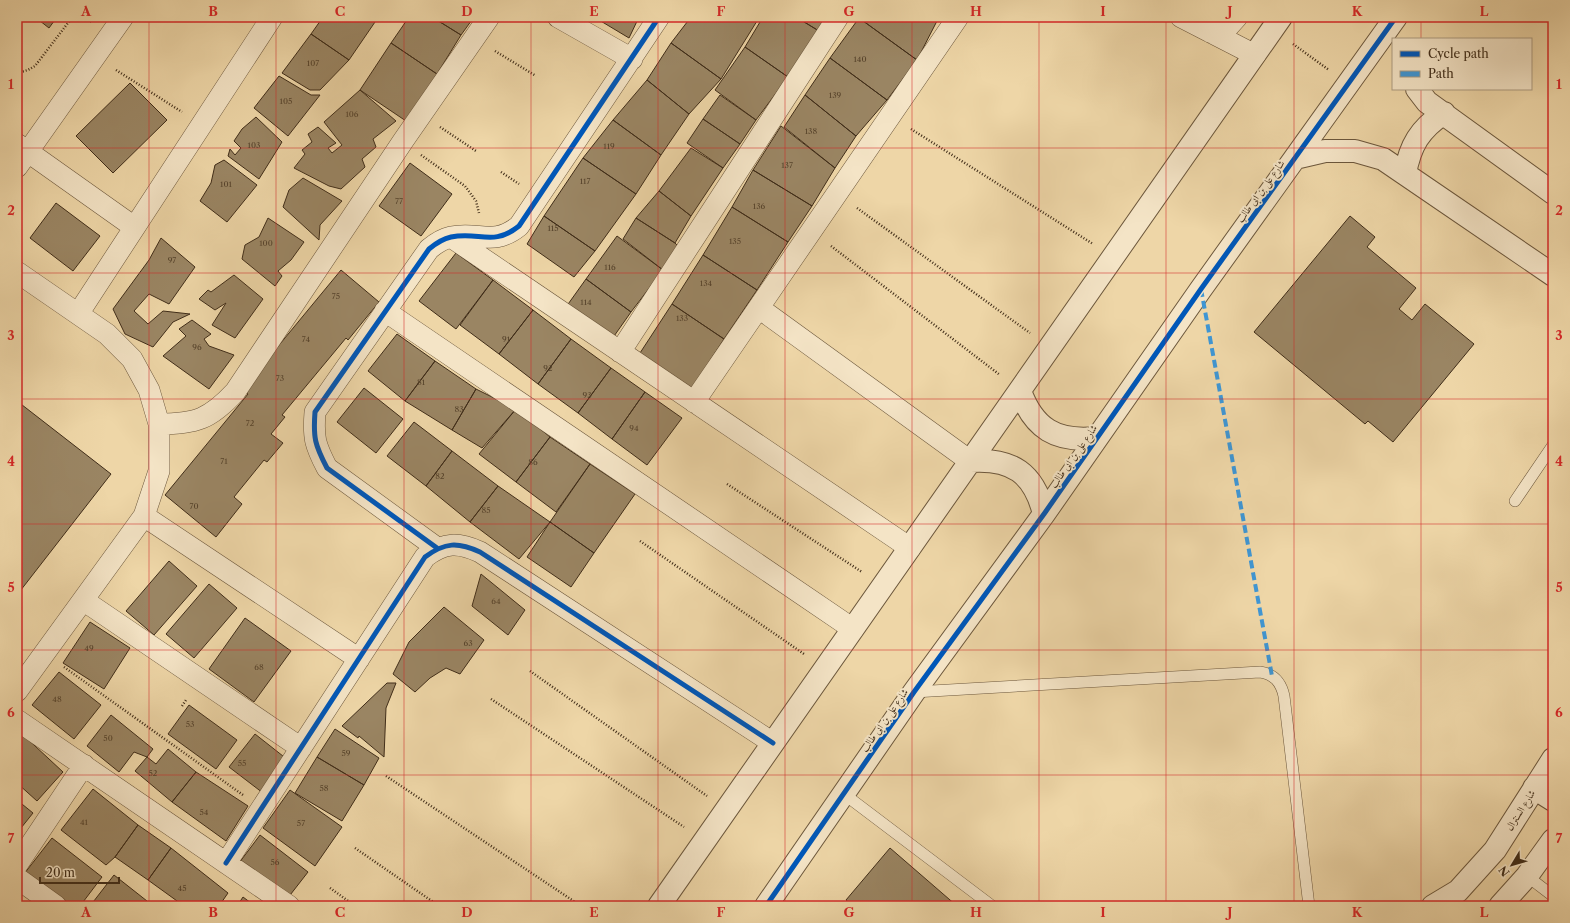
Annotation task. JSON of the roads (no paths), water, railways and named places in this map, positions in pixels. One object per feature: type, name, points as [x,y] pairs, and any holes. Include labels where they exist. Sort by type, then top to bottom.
[{"type":"street","points":[[123,17],[95,57],[21,154],[134,227]]},
{"type":"street","points":[[78,314],[272,17]]},
{"type":"street","points":[[159,424],[181,424],[202,419],[220,408],[235,392],[403,141],[489,17]]},
{"type":"street","points":[[558,17],[632,59]]},
{"type":"street","points":[[437,548],[327,468],[318,451],[314,432],[315,412],[384,311],[429,249],[440,241],[451,237],[501,237],[511,233],[519,226],[659,17]]},
{"type":"street","points":[[620,352],[838,17]]},
{"type":"street","points":[[694,402],[958,17]]},
{"type":"street","points":[[1181,17],[1255,55]]},
{"type":"street","points":[[1210,32],[1228,27],[1237,17]]},
{"type":"street","points":[[659,906],[1277,23]]},
{"type":"street","name":"شارع على بن ابى طالب","points":[[766,906],[914,692],[1044,514],[1096,438],[1348,83],[1394,26]]},
{"type":"street","points":[[1417,90],[1427,102],[1553,193]]},
{"type":"street","points":[[1405,174],[1410,151],[1415,140],[1423,129],[1444,113]]},
{"type":"street","points":[[1295,158],[1325,151],[1355,151],[1383,159],[1553,275]]},
{"type":"street","points":[[451,237],[910,548]]},
{"type":"street","points":[[17,272],[107,334],[132,359],[149,390],[159,424],[159,471],[144,516],[44,653],[20,682]]},
{"type":"street","points":[[759,308],[970,461],[988,460],[1004,463],[1019,471],[1031,483],[1040,497],[1044,514]]},
{"type":"street","points":[[384,311],[853,629]]},
{"type":"street","points":[[1020,391],[1026,406],[1036,420],[1048,430],[1064,437],[1080,440],[1096,438]]},
{"type":"street","points":[[144,516],[359,659]]},
{"type":"street","points":[[226,863],[425,557],[437,548],[452,544],[467,546],[480,552],[773,743]]},
{"type":"street","points":[[83,600],[301,748]]},
{"type":"street","points":[[17,720],[289,906]]},
{"type":"street","name":"شارع السنترال","points":[[1433,906],[1458,891],[1495,850],[1553,759]]},
{"type":"street","points":[[17,865],[84,765]]},
{"type":"street","points":[[1534,788],[1553,800]]},
{"type":"street","points":[[1500,906],[1527,876],[1553,840]]},
{"type":"street","points":[[17,878],[56,906]]},
{"type":"lane","points":[[1515,501],[1553,445]]},
{"type":"lane","points":[[914,692],[1260,672],[1272,676],[1278,681],[1284,696],[1309,906]]},
{"type":"lane","points":[[844,794],[992,906]]},
{"type":"lane","points":[[1527,876],[1553,896]]}]
